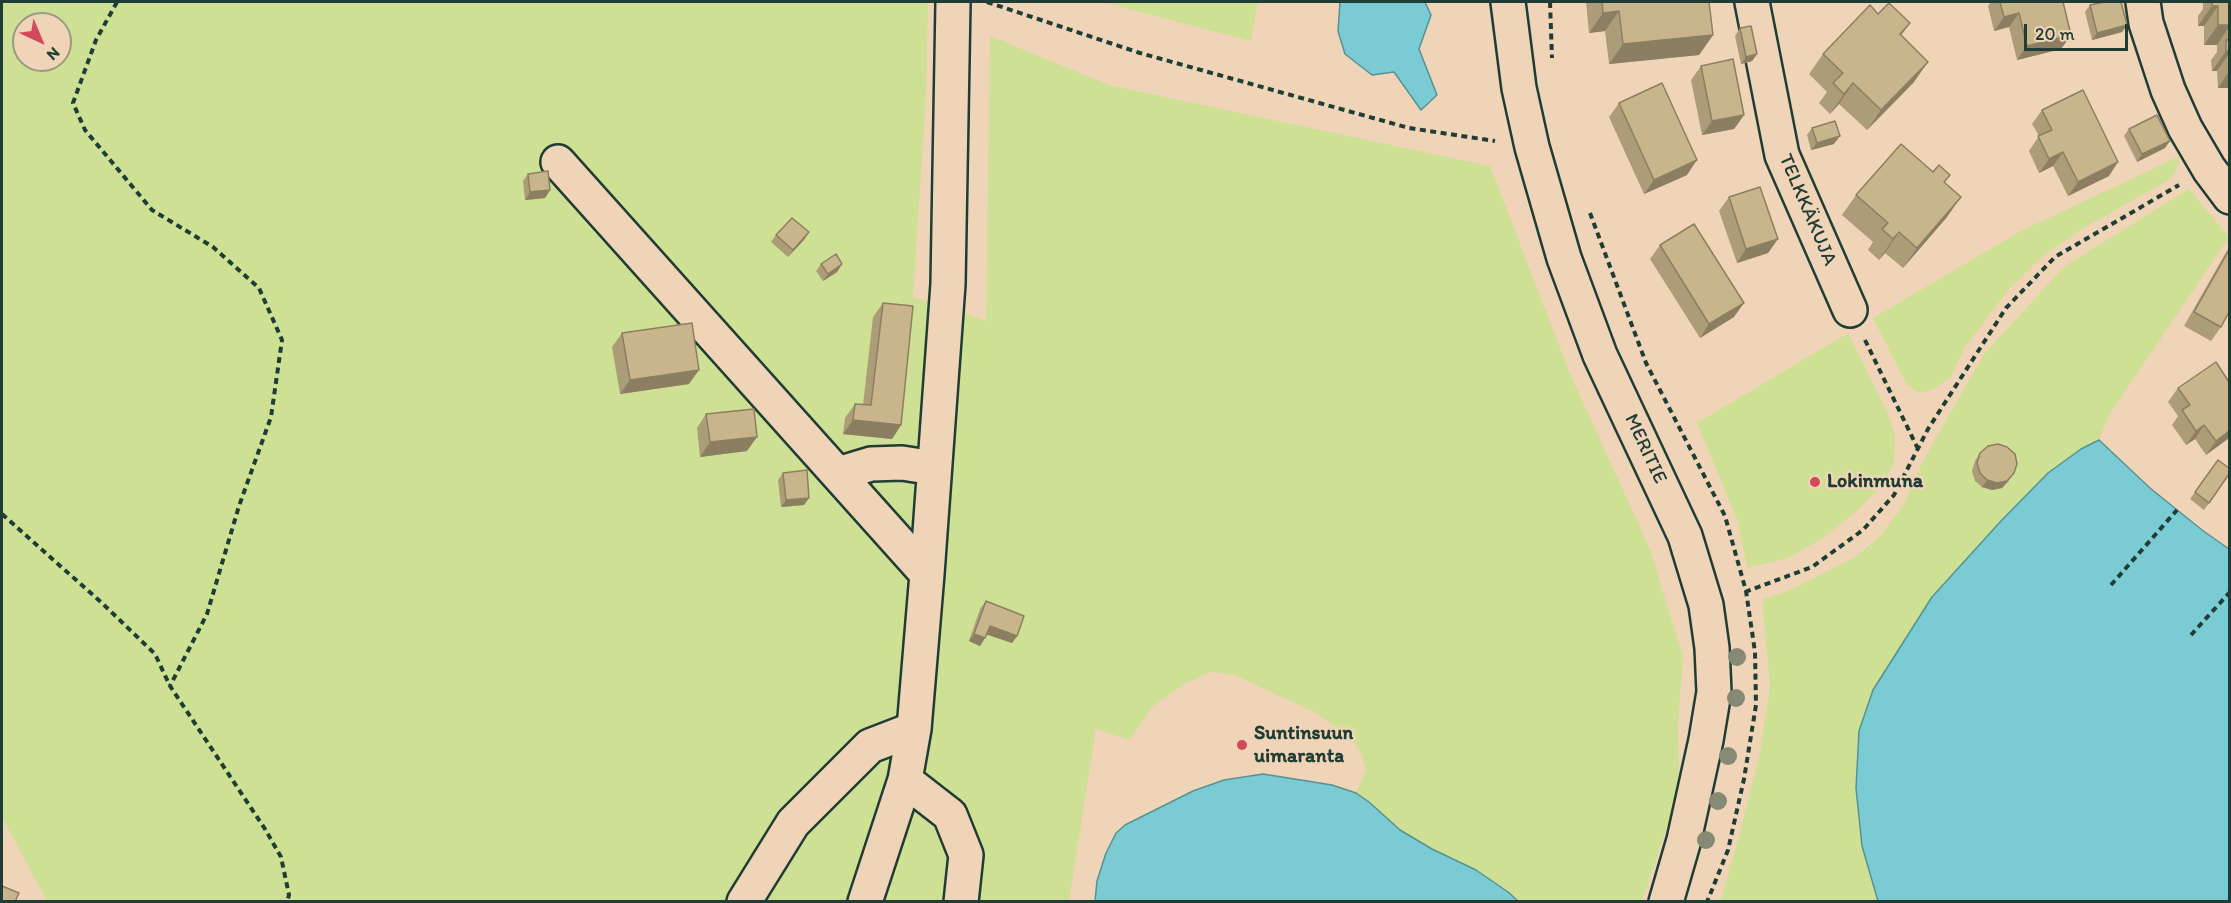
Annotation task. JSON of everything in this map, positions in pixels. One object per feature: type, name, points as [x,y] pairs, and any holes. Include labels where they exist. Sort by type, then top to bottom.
[{"type":"street","points":[[865,902],[905,780],[914,729],[948,284],[953,2]]},
{"type":"street","name":"MERITIE","points":[[1508,2],[1519,88],[1532,147],[1564,258],[1600,355],[1684,536],[1706,604],[1712,648],[1714,692],[1684,840],[1666,902]]},
{"type":"street","name":"TELKKÄKUJA","points":[[1752,2],[1782,155],[1850,310]]},
{"type":"street","points":[[2143,2],[2146,23],[2168,90],[2185,128],[2209,169],[2229,197]]},
{"type":"street","points":[[558,162],[927,574]]},
{"type":"street","points":[[838,474],[870,464],[902,463],[934,468]]},
{"type":"street","points":[[744,902],[793,823],[870,746],[914,729]]},
{"type":"street","points":[[905,780],[950,815],[966,855],[961,902]]},
{"type":"path","points":[[117,2],[96,40],[73,103],[85,130],[152,210],[213,247],[259,288],[282,340],[271,417],[239,506],[207,614],[170,686]]},
{"type":"path","points":[[987,2],[1140,53],[1409,128],[1532,147]]},
{"type":"path","points":[[1706,604],[1812,567],[1863,530],[1894,495],[1928,429],[2006,308],[2055,257],[2122,216],[2209,169]]},
{"type":"path","points":[[1850,310],[1918,449]]},
{"type":"path","points":[[2111,585],[2178,510]]},
{"type":"path","points":[[2,514],[103,603],[155,654],[170,686],[265,829],[281,857],[288,895],[287,902]]},
{"type":"path","points":[[2191,635],[2229,592]]},
{"type":"green space","points":[[2,2],[928,2],[926,96],[913,297],[986,321],[990,36],[1109,85],[1490,166],[1571,376],[1650,549],[1683,657],[1678,724],[1679,792],[1642,901],[1518,901],[1508,892],[1400,830],[1356,793],[1366,770],[1360,750],[1347,735],[1316,713],[1235,675],[1210,672],[1184,684],[1152,707],[1130,740],[1096,729],[1069,901],[47,901],[2,817]]},
{"type":"green space","points":[[1102,2],[1258,2],[1251,41]]},
{"type":"green space","points":[[2180,156],[2176,171],[2170,179],[2077,232],[2044,255],[2008,290],[1965,347],[1951,377],[1931,391],[1918,392],[1907,385],[1873,318],[2021,231]]},
{"type":"green space","points":[[2189,189],[2229,237],[2108,417],[2099,440],[2048,473],[1932,597],[1862,846],[1878,901],[1720,902],[1760,753],[1770,686],[1762,600],[1788,591],[1857,556],[1882,534],[1903,506],[1924,459],[1984,354],[2065,266]]},
{"type":"green space","points":[[1848,333],[1888,414],[1895,436],[1894,463],[1881,486],[1857,511],[1823,538],[1789,558],[1747,568],[1737,519],[1697,423]]},
{"type":"water","points":[[1340,2],[1425,2],[1431,15],[1419,49],[1437,95],[1421,110],[1394,72],[1372,75],[1345,54],[1338,31]]},
{"type":"water","points":[[2099,440],[2150,488],[2229,549],[2229,901],[1878,901],[1862,846],[1856,788],[1859,731],[1873,690],[1932,597],[2048,473],[2081,449]]},
{"type":"water","points":[[1263,774],[1332,785],[1356,793],[1400,830],[1432,849],[1476,870],[1518,901],[1095,901],[1097,881],[1106,853],[1116,833],[1125,825],[1193,791],[1224,780]]},
{"type":"building","points":[[1602,2],[1709,2],[1713,35],[1623,44],[1619,11],[1603,13]]},
{"type":"building","points":[[2000,2],[2063,2],[2071,35],[2027,46],[2019,13],[2004,17]]},
{"type":"building","points":[[2121,2],[2127,25],[2097,33],[2090,5]]},
{"type":"building","points":[[2212,2],[2229,2],[2229,25],[2218,25],[2218,6],[2212,6]]},
{"type":"building","points":[[1889,3],[1910,23],[1900,34],[1928,62],[1881,110],[1853,83],[1844,94],[1833,83],[1843,73],[1823,54],[1870,5],[1878,14]]},
{"type":"building","points":[[1751,26],[1757,54],[1746,57],[1740,28]]},
{"type":"building","points":[[2226,40],[2229,40],[2229,51],[2226,51]]},
{"type":"building","points":[[1733,59],[1744,115],[1712,121],[1701,66]]},
{"type":"building","points":[[1662,83],[1697,160],[1654,180],[1619,103]]},
{"type":"building","points":[[2083,90],[2118,162],[2078,182],[2063,152],[2049,159],[2038,136],[2052,130],[2042,110]]},
{"type":"building","points":[[2157,115],[2170,141],[2142,154],[2129,129]]},
{"type":"building","points":[[1835,121],[1840,136],[1817,143],[1812,128]]},
{"type":"building","points":[[1901,144],[1933,172],[1939,165],[1950,175],[1944,182],[1961,197],[1917,248],[1899,232],[1893,239],[1882,229],[1888,223],[1856,195]]},
{"type":"building","points":[[548,171],[550,190],[530,192],[528,174]]},
{"type":"building","points":[[1760,187],[1778,239],[1746,249],[1729,197]]},
{"type":"building","points":[[792,218],[809,232],[793,250],[776,235]]},
{"type":"building","points":[[1694,224],[1744,303],[1709,324],[1660,245]]},
{"type":"building","points":[[2229,250],[2229,312],[2221,327],[2194,312]]},
{"type":"building","points":[[836,254],[842,264],[828,274],[821,264]]},
{"type":"building","points":[[883,303],[913,306],[901,425],[853,420],[855,404],[871,405]]},
{"type":"building","points":[[692,323],[699,370],[630,380],[622,333]]},
{"type":"building","points":[[2216,362],[2229,382],[2229,431],[2216,441],[2204,425],[2196,431],[2182,410],[2190,405],[2178,388]]},
{"type":"building","points":[[754,409],[757,437],[710,442],[706,414]]},
{"type":"building","points":[[1998,444],[2007,447],[2015,454],[2017,464],[2014,473],[2007,481],[1997,483],[1987,480],[1980,473],[1977,463],[1980,453],[1988,446]]},
{"type":"building","points":[[2218,460],[2229,468],[2229,474],[2209,503],[2195,492]]},
{"type":"building","points":[[807,470],[809,498],[786,500],[783,473]]},
{"type":"building","points":[[986,601],[1024,616],[1017,636],[990,626],[985,638],[974,634]]},
{"type":"building","points":[[2,886],[19,893],[15,902],[2,902]]},
{"type":"place","name":"Lokinmuna","points":[[1815,482]]},
{"type":"place","name":"Suntinsuun uimaranta","points":[[1242,745]]}]
